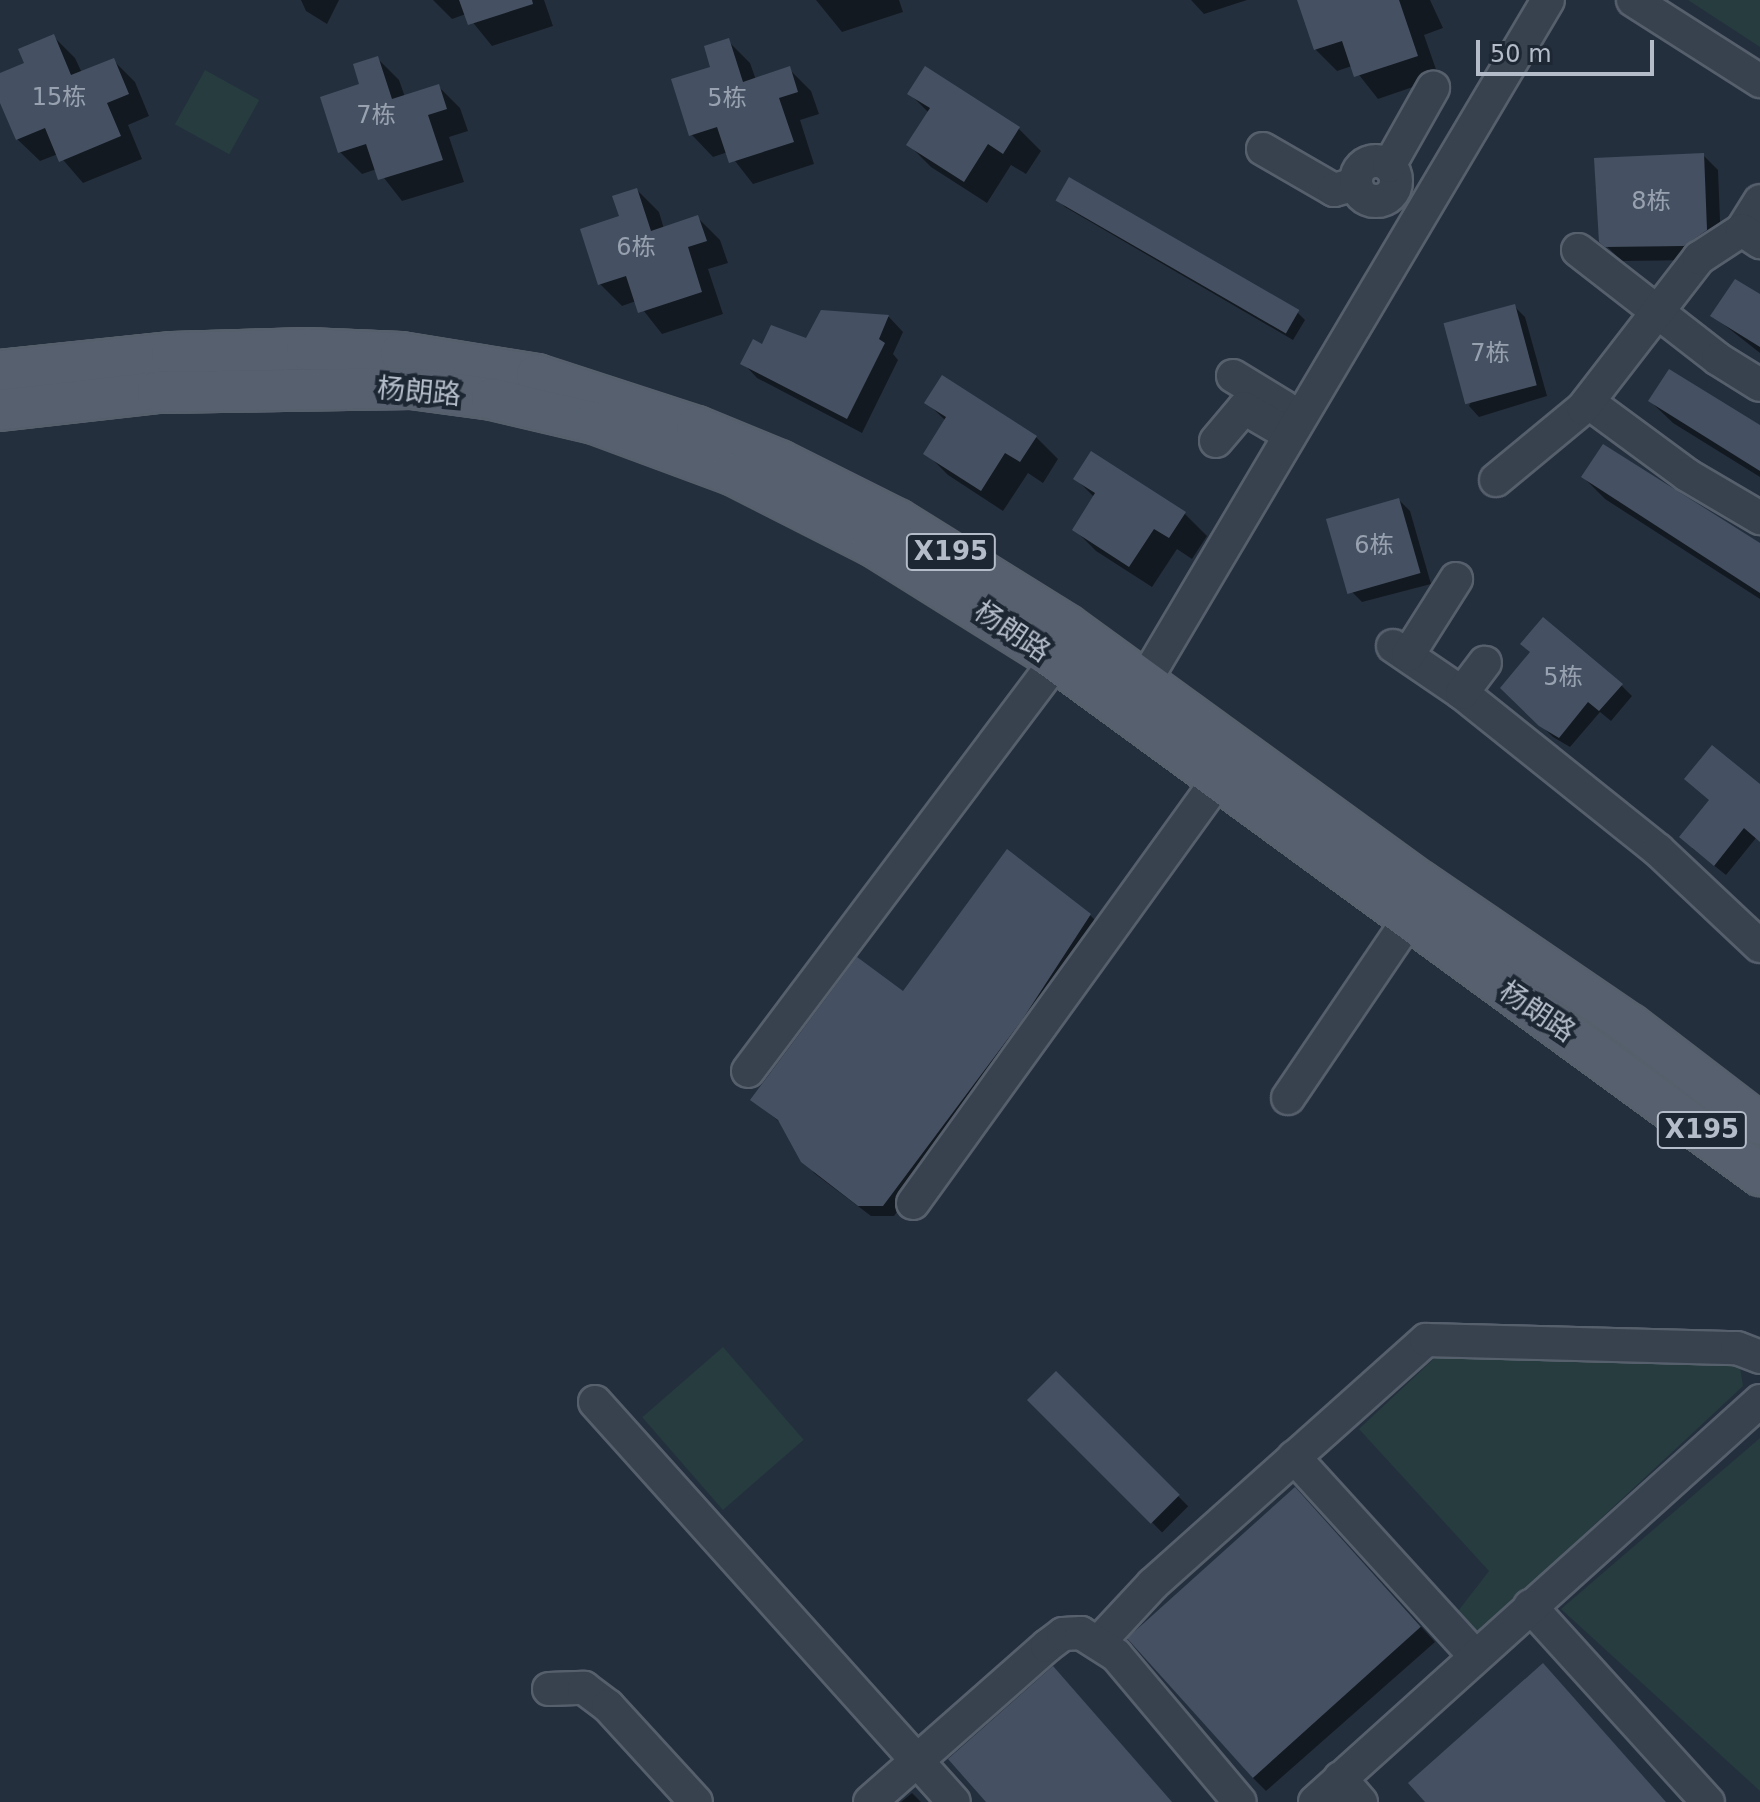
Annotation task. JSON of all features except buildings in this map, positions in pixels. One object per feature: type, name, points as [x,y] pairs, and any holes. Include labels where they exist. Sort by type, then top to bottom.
[{"type":"main road","name":"杨朗路","points":[[0,371],[172,353],[307,349],[401,353],[537,375],[697,427],[845,493],[997,580],[1136,696],[1218,780],[1408,921],[1598,1052],[1760,1175]]},
{"type":"main road","name":"杨朗路","points":[[0,410],[240,387],[411,388],[492,399],[594,423],[732,474],[872,545],[1056,661],[1136,696],[1421,882],[1631,1025],[1760,1124]]},
{"type":"street","points":[[1136,696],[1548,0]]},
{"type":"street","points":[[1633,0],[1760,81]]},
{"type":"street","points":[[1392,178],[1433,88]]},
{"type":"street","points":[[1263,149],[1334,190],[1356,184],[1364,165],[1377,161],[1425,207]]},
{"type":"street","points":[[1496,480],[1588,402],[1626,359],[1659,308],[1699,258],[1751,236],[1760,201]]},
{"type":"street","points":[[1578,250],[1659,308],[1718,359],[1760,385]]},
{"type":"street","points":[[1233,376],[1295,426]]},
{"type":"street","points":[[1588,402],[1687,475],[1760,518]]},
{"type":"street","points":[[1216,441],[1244,408],[1295,426]]},
{"type":"street","points":[[1456,579],[1401,650],[1462,693],[1658,850],[1760,946]]},
{"type":"street","points":[[748,1071],[1056,661]]},
{"type":"street","points":[[1462,693],[1485,663]]},
{"type":"street","points":[[913,1203],[1218,780]]},
{"type":"street","points":[[1288,1098],[1408,921]]},
{"type":"street","points":[[1100,1641],[1153,1584],[1426,1340],[1737,1348],[1760,1357]]},
{"type":"street","points":[[1315,1802],[1474,1655],[1760,1401]]},
{"type":"street","points":[[595,1402],[954,1802]]},
{"type":"street","points":[[1294,1457],[1474,1655]]},
{"type":"street","points":[[1530,1606],[1708,1802]]},
{"type":"street","points":[[870,1802],[1063,1634],[1081,1633],[1100,1641],[1240,1802]]},
{"type":"street","points":[[549,1689],[584,1688],[608,1706],[696,1802]]},
{"type":"street","points":[[1340,1778],[1361,1802]]},
{"type":"green space","points":[[1688,0],[1760,0],[1760,47]]},
{"type":"green space","points":[[205,70],[259,100],[229,154],[175,124]]},
{"type":"green space","points":[[723,1347],[804,1440],[723,1510],[642,1417]]},
{"type":"green space","points":[[1441,1352],[1739,1361],[1743,1386],[1475,1636],[1455,1615],[1489,1571],[1359,1429]]},
{"type":"green space","points":[[1760,1438],[1760,1791],[1561,1609]]}]
